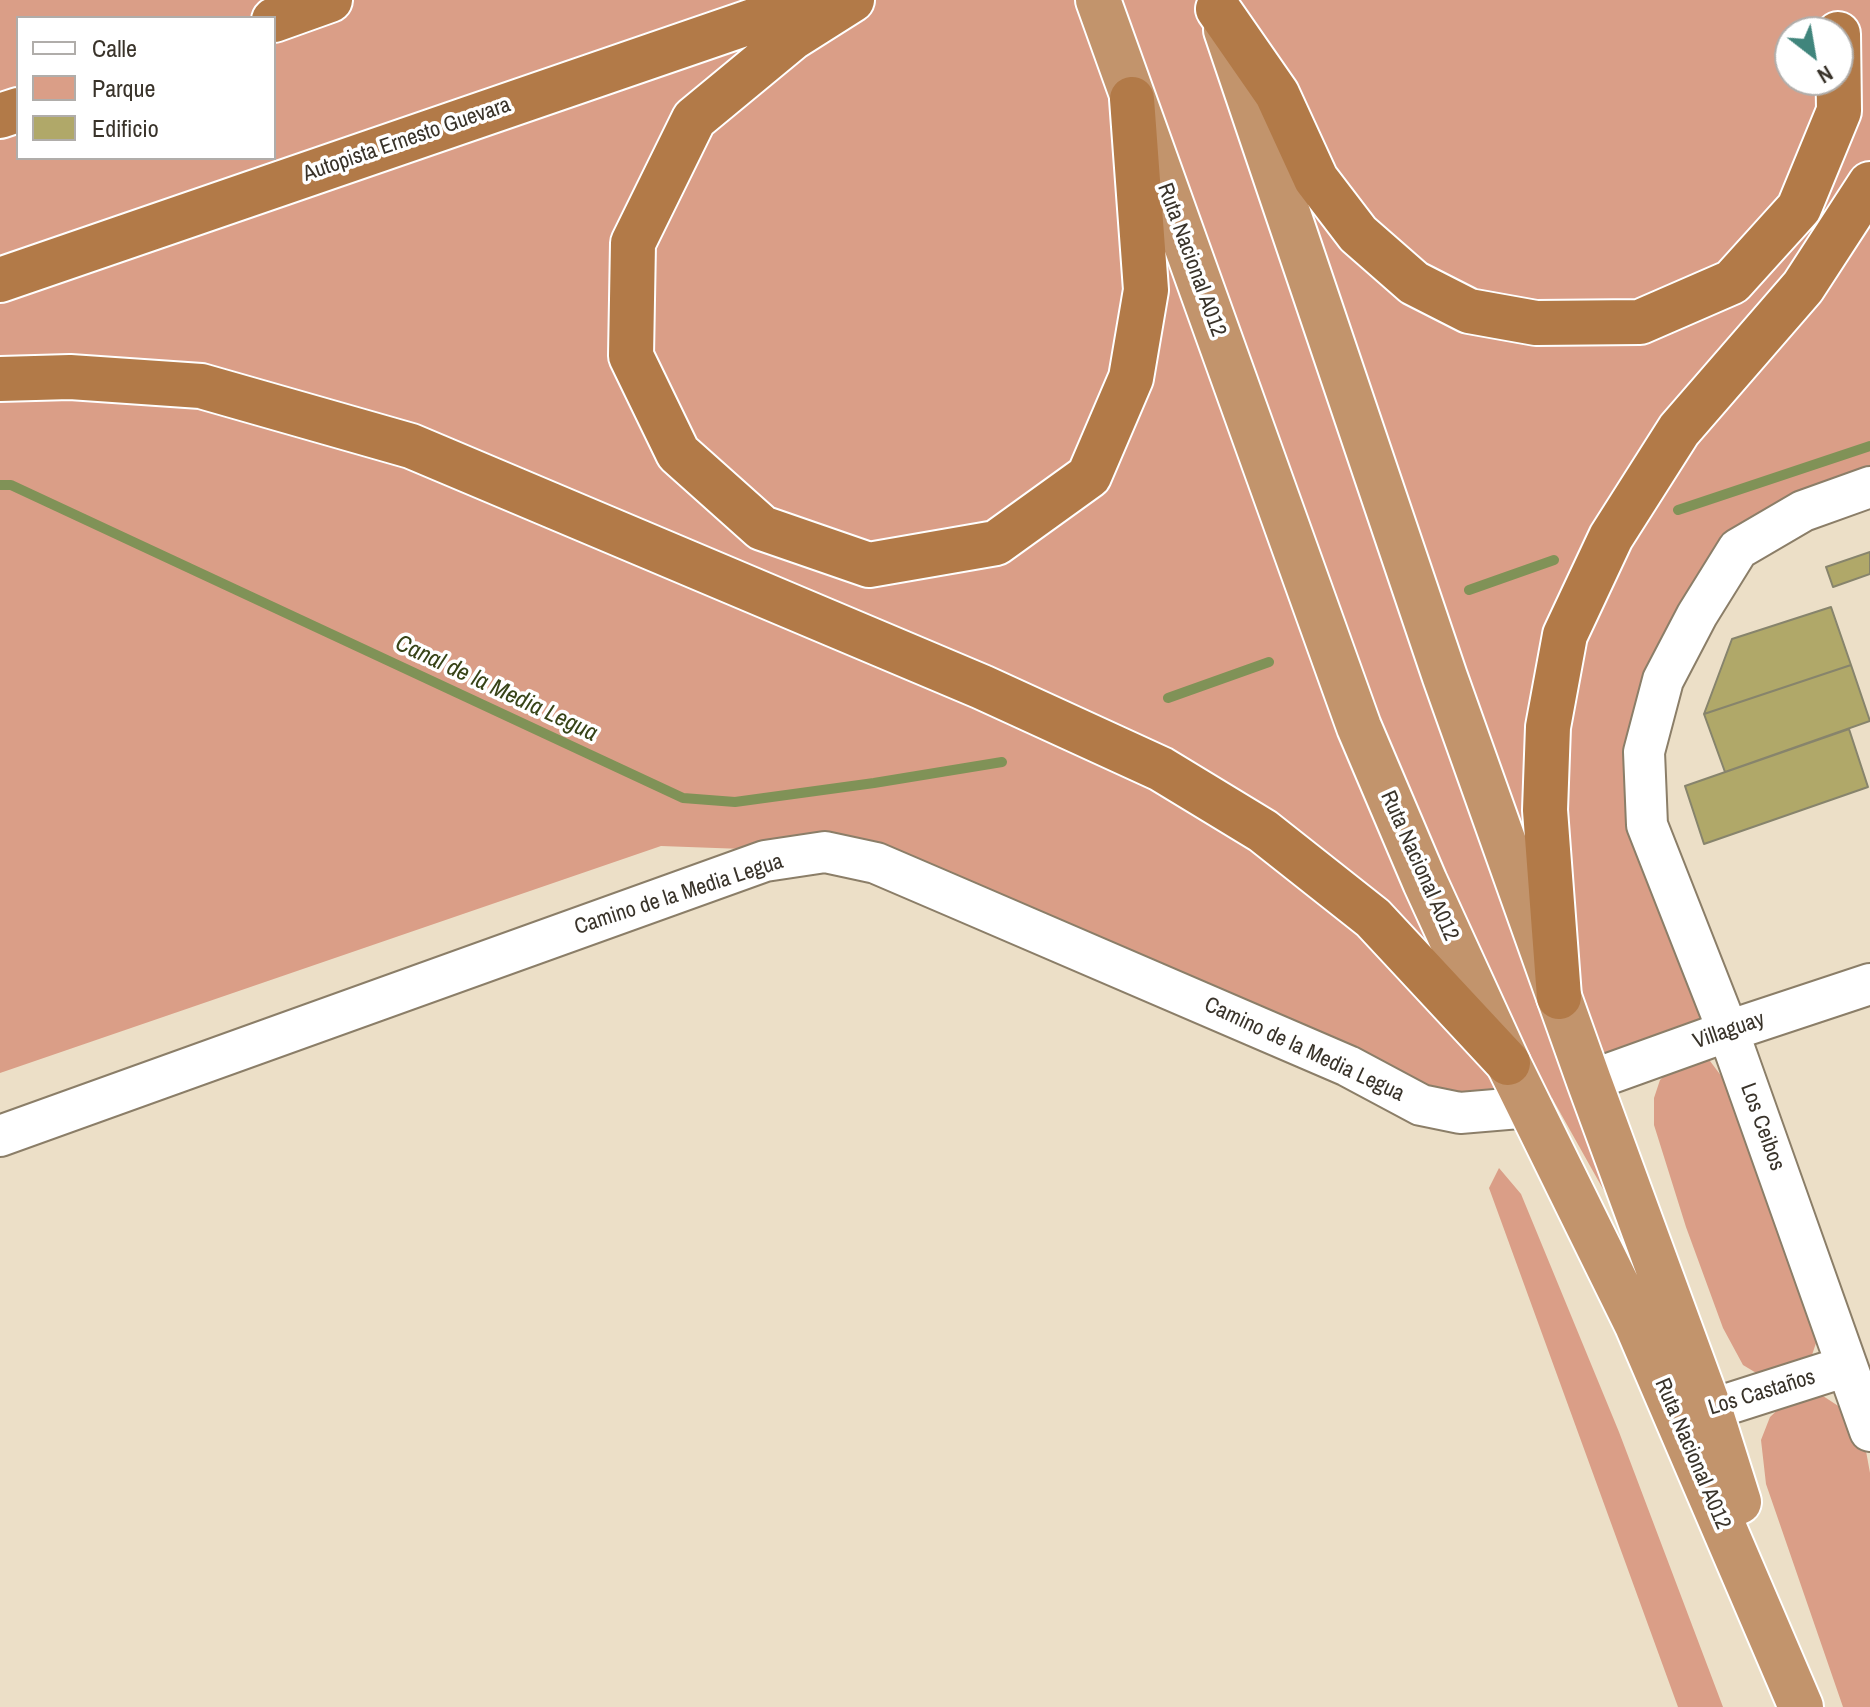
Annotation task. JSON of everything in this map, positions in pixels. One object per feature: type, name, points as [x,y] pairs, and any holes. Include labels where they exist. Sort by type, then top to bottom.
[{"type":"highway","points":[[276,19],[330,0]]},
{"type":"highway","name":"Autopista Ernesto Guevara","points":[[0,280],[814,0]]},
{"type":"highway","points":[[852,0],[792,38],[694,119],[633,243],[631,356],[678,453],[762,528],[869,565],[996,543],[1089,476],[1131,378],[1146,290],[1132,99]]},
{"type":"highway","name":"Ruta Nacional A012","points":[[1098,0],[1359,727],[1425,882],[1508,1063],[1637,1325],[1693,1415]]},
{"type":"highway","points":[[1217,4],[1277,94],[1316,179],[1358,234],[1414,283],[1469,311],[1536,323],[1640,322],[1732,282],[1799,208],[1839,111],[1839,96]]},
{"type":"highway","name":"Ruta Nacional A012","points":[[1217,4],[1445,677],[1589,1081],[1693,1415],[1802,1707]]},
{"type":"highway","points":[[1559,997],[1545,810],[1548,727],[1565,635],[1611,537],[1679,430],[1803,287],[1870,184]]},
{"type":"highway","points":[[0,379],[70,377],[201,386],[411,446],[982,687],[1161,769],[1263,831],[1373,918],[1508,1063]]},
{"type":"street","name":"Los Ceibos","points":[[1870,487],[1803,511],[1738,549],[1697,615],[1663,680],[1644,752],[1647,825],[1728,1031],[1870,1431]]},
{"type":"street","name":"Camino de la Media Legua","points":[[0,1136],[765,861],[825,852],[876,863],[1348,1066],[1421,1105],[1460,1113],[1531,1107]]},
{"type":"street","name":"Villaguay","points":[[1589,1081],[1870,984]]},
{"type":"street","name":"Los Castaños","points":[[1693,1415],[1847,1366]]},
{"type":"green space","points":[[0,0],[1870,0],[1870,487],[1738,549],[1644,752],[1728,1031],[1589,1081],[1626,1230],[1552,1098],[1531,1107],[1460,1113],[825,852],[661,846],[0,1073]]},
{"type":"green space","points":[[1690,1061],[1710,1061],[1725,1081],[1817,1340],[1809,1364],[1763,1377],[1743,1365],[1723,1328],[1686,1227],[1654,1125],[1654,1098],[1660,1080],[1674,1066]]},
{"type":"green space","points":[[1499,1168],[1521,1194],[1619,1432],[1723,1707],[1678,1707],[1489,1188]]},
{"type":"green space","points":[[1799,1395],[1823,1396],[1846,1411],[1866,1451],[1870,1473],[1870,1707],[1843,1707],[1766,1484],[1761,1440],[1770,1417]]},
{"type":"building","points":[[1870,552],[1870,574],[1833,587],[1826,567]]},
{"type":"building","points":[[1831,607],[1851,665],[1704,714],[1732,639]]},
{"type":"building","points":[[1851,665],[1870,721],[1725,772],[1704,714]]},
{"type":"building","points":[[1849,729],[1868,787],[1704,844],[1685,786]]},
{"type":"waterway","name":"Canal de la Media Legua","points":[[1678,510],[1870,446]]},
{"type":"waterway","name":"Canal de la Media Legua","points":[[0,485],[11,485],[683,798],[735,802],[1002,762]]},
{"type":"waterway","name":"Canal de la Media Legua","points":[[1469,590],[1554,560]]},
{"type":"waterway","name":"Canal de la Media Legua","points":[[1168,698],[1269,662]]}]
